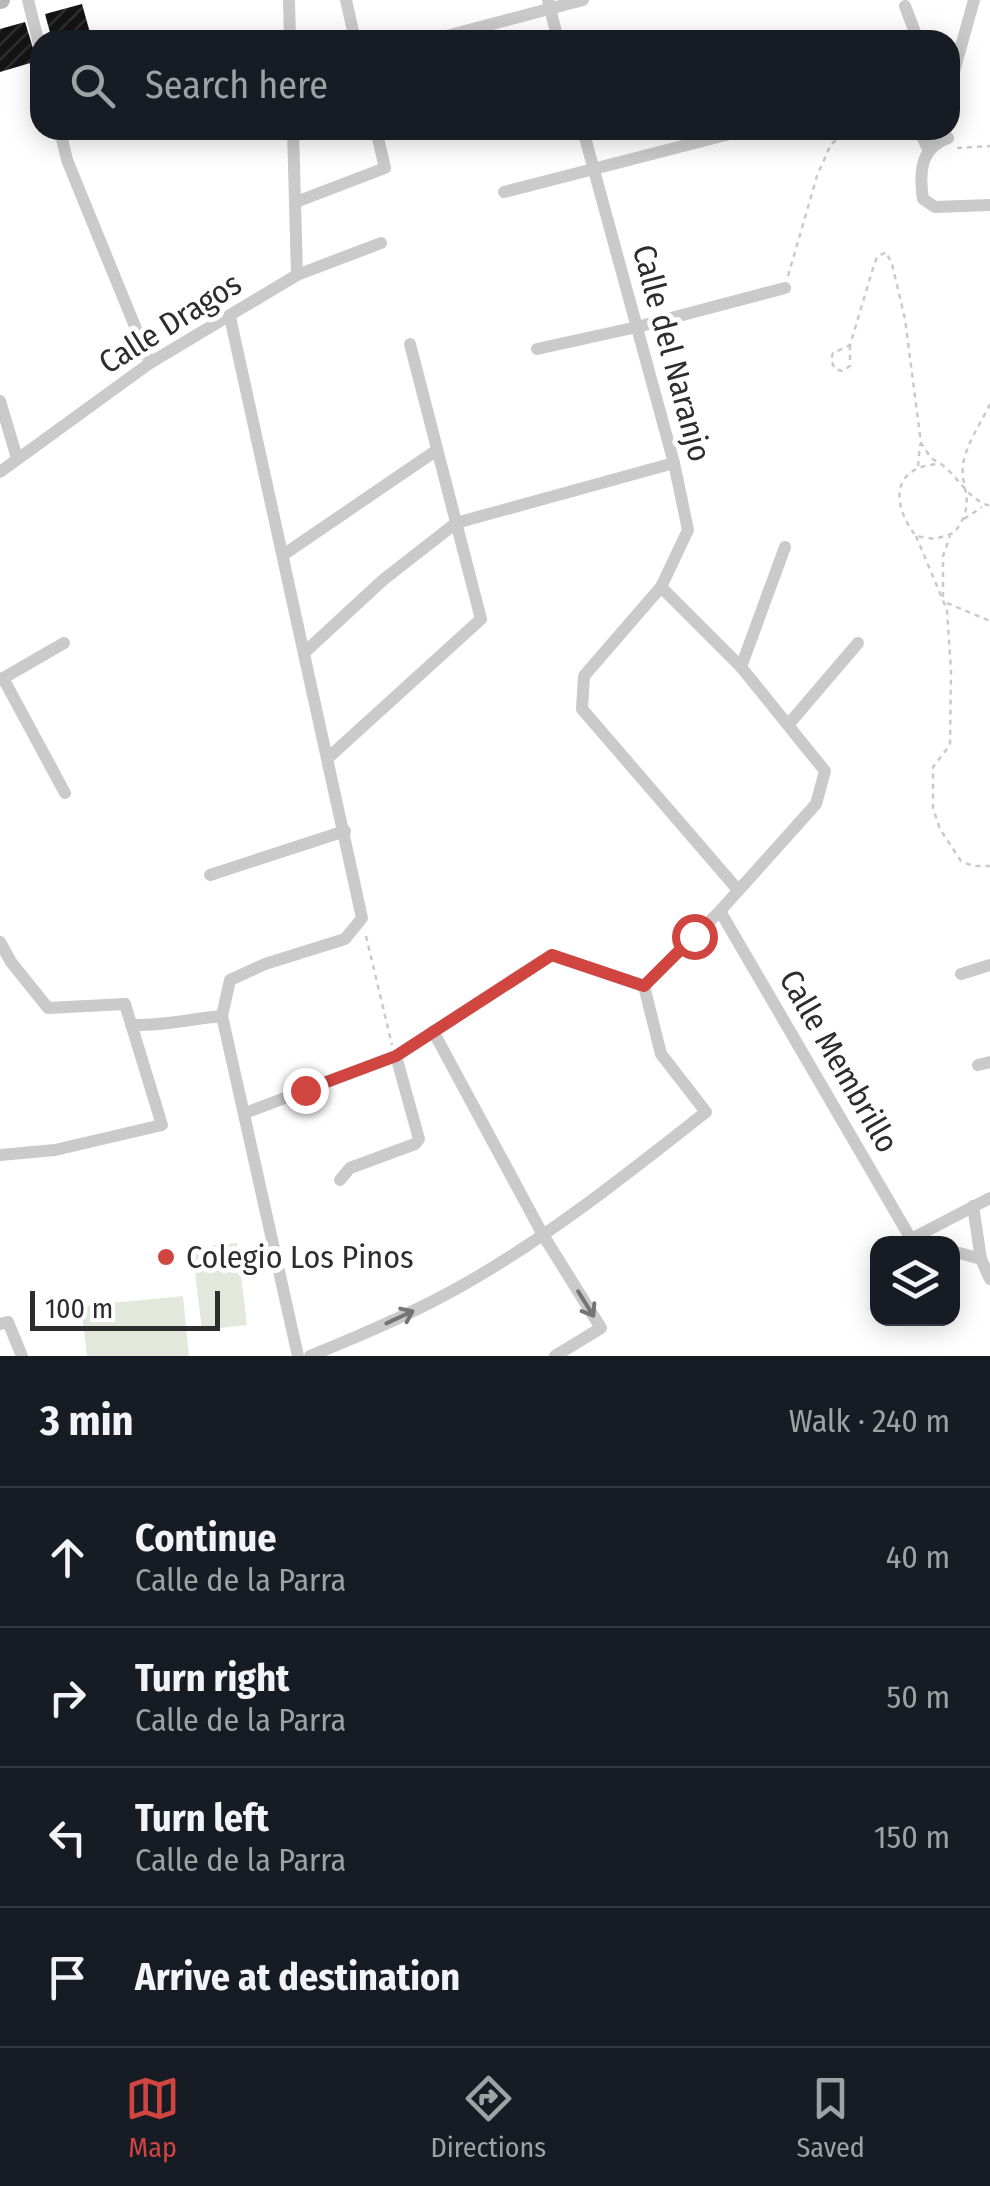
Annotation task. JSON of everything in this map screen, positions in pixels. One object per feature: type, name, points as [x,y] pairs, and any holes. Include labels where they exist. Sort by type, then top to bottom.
[{"type":"street","points":[[28,0],[36,30]]},
{"type":"street","points":[[289,0],[290,30]]},
{"type":"street","points":[[346,0],[353,30]]},
{"type":"street","points":[[464,30],[549,4],[582,0]]},
{"type":"street","points":[[960,51],[974,0]]},
{"type":"street","points":[[549,4],[556,30]]},
{"type":"street","points":[[905,6],[914,30]]},
{"type":"street","points":[[62,140],[150,364]]},
{"type":"street","points":[[293,140],[297,275]]},
{"type":"street","points":[[296,202],[386,168],[379,140]]},
{"type":"street","name":"Calle del Naranjo","points":[[586,140],[674,463],[688,530],[661,586],[584,676],[582,709],[738,890]]},
{"type":"street","points":[[504,192],[705,140]]},
{"type":"street","points":[[924,140],[928,149]]},
{"type":"street","points":[[944,140],[928,149],[923,160],[922,194],[926,203],[935,207],[990,205]]},
{"type":"street","name":"Calle Dragos","points":[[0,472],[150,364],[297,275],[381,244]]},
{"type":"street","points":[[537,349],[785,288]]},
{"type":"street","points":[[230,317],[362,918],[345,938],[265,964],[230,980],[222,1016],[298,1356]]},
{"type":"street","points":[[328,758],[481,619],[410,344]]},
{"type":"street","points":[[0,401],[18,458]]},
{"type":"street","points":[[283,555],[437,450]]},
{"type":"street","points":[[305,652],[383,580],[456,523],[674,463]]},
{"type":"street","points":[[742,666],[785,547]]},
{"type":"street","points":[[644,986],[720,911],[816,804],[824,771],[742,666],[661,586]]},
{"type":"street","points":[[64,643],[2,679],[65,792]]},
{"type":"street","points":[[788,725],[858,644]]},
{"type":"street","points":[[210,874],[344,831]]},
{"type":"street","name":"Calle Membrillo","points":[[720,911],[909,1236]]},
{"type":"street","points":[[0,942],[4,958],[48,1008],[125,1004],[162,1126],[55,1150],[0,1154]]},
{"type":"street","points":[[245,1112],[396,1056],[552,955],[644,986]]},
{"type":"street","points":[[961,974],[990,965]]},
{"type":"street","points":[[310,1356],[461,1286],[543,1235],[706,1112],[661,1054],[644,986]]},
{"type":"street","points":[[131,1025],[169,1026],[191,1018],[222,1016]]},
{"type":"street","points":[[433,1031],[543,1235],[601,1328],[555,1356]]},
{"type":"street","points":[[340,1180],[350,1168],[419,1139],[396,1056]]},
{"type":"street","points":[[917,1236],[990,1198]]},
{"type":"street","points":[[974,1206],[980,1259],[990,1279]]},
{"type":"street","points":[[960,1253],[980,1259]]},
{"type":"street","points":[[0,1324],[8,1322],[22,1356]]},
{"type":"path","points":[[785,288],[817,176],[831,144],[837,140]]},
{"type":"path","points":[[928,149],[990,146]]},
{"type":"path","points":[[850,345],[833,353],[835,369],[842,371],[850,366],[850,345],[874,264],[886,252],[905,318],[920,440],[918,468]]},
{"type":"path","points":[[990,404],[964,456],[967,510],[950,535],[943,556],[951,671],[950,745],[933,768],[933,808],[940,829],[961,861],[990,866]]},
{"type":"path","points":[[920,440],[931,458],[955,476],[967,493],[988,506],[963,520]]},
{"type":"path","points":[[941,464],[918,468],[904,476],[899,497],[902,511],[944,600],[990,622]]},
{"type":"path","points":[[916,536],[934,540],[950,535]]},
{"type":"path","points":[[362,918],[396,1056]]},
{"type":"shaded area","points":[[237,1243],[247,1325],[202,1330],[192,1248]]},
{"type":"shaded area","points":[[183,1296],[189,1356],[87,1356],[81,1306]]},
{"type":"building","points":[[82,4],[89,30],[49,30],[45,14]]},
{"type":"building","points":[[25,22],[30,38],[30,63],[0,72],[0,29]]},
{"type":"place","name":"Colegio Los Pinos","points":[[166,1257]]},
{"type":"route","points":[[305,1090],[396,1056],[552,955],[644,986],[694,936]]}]
